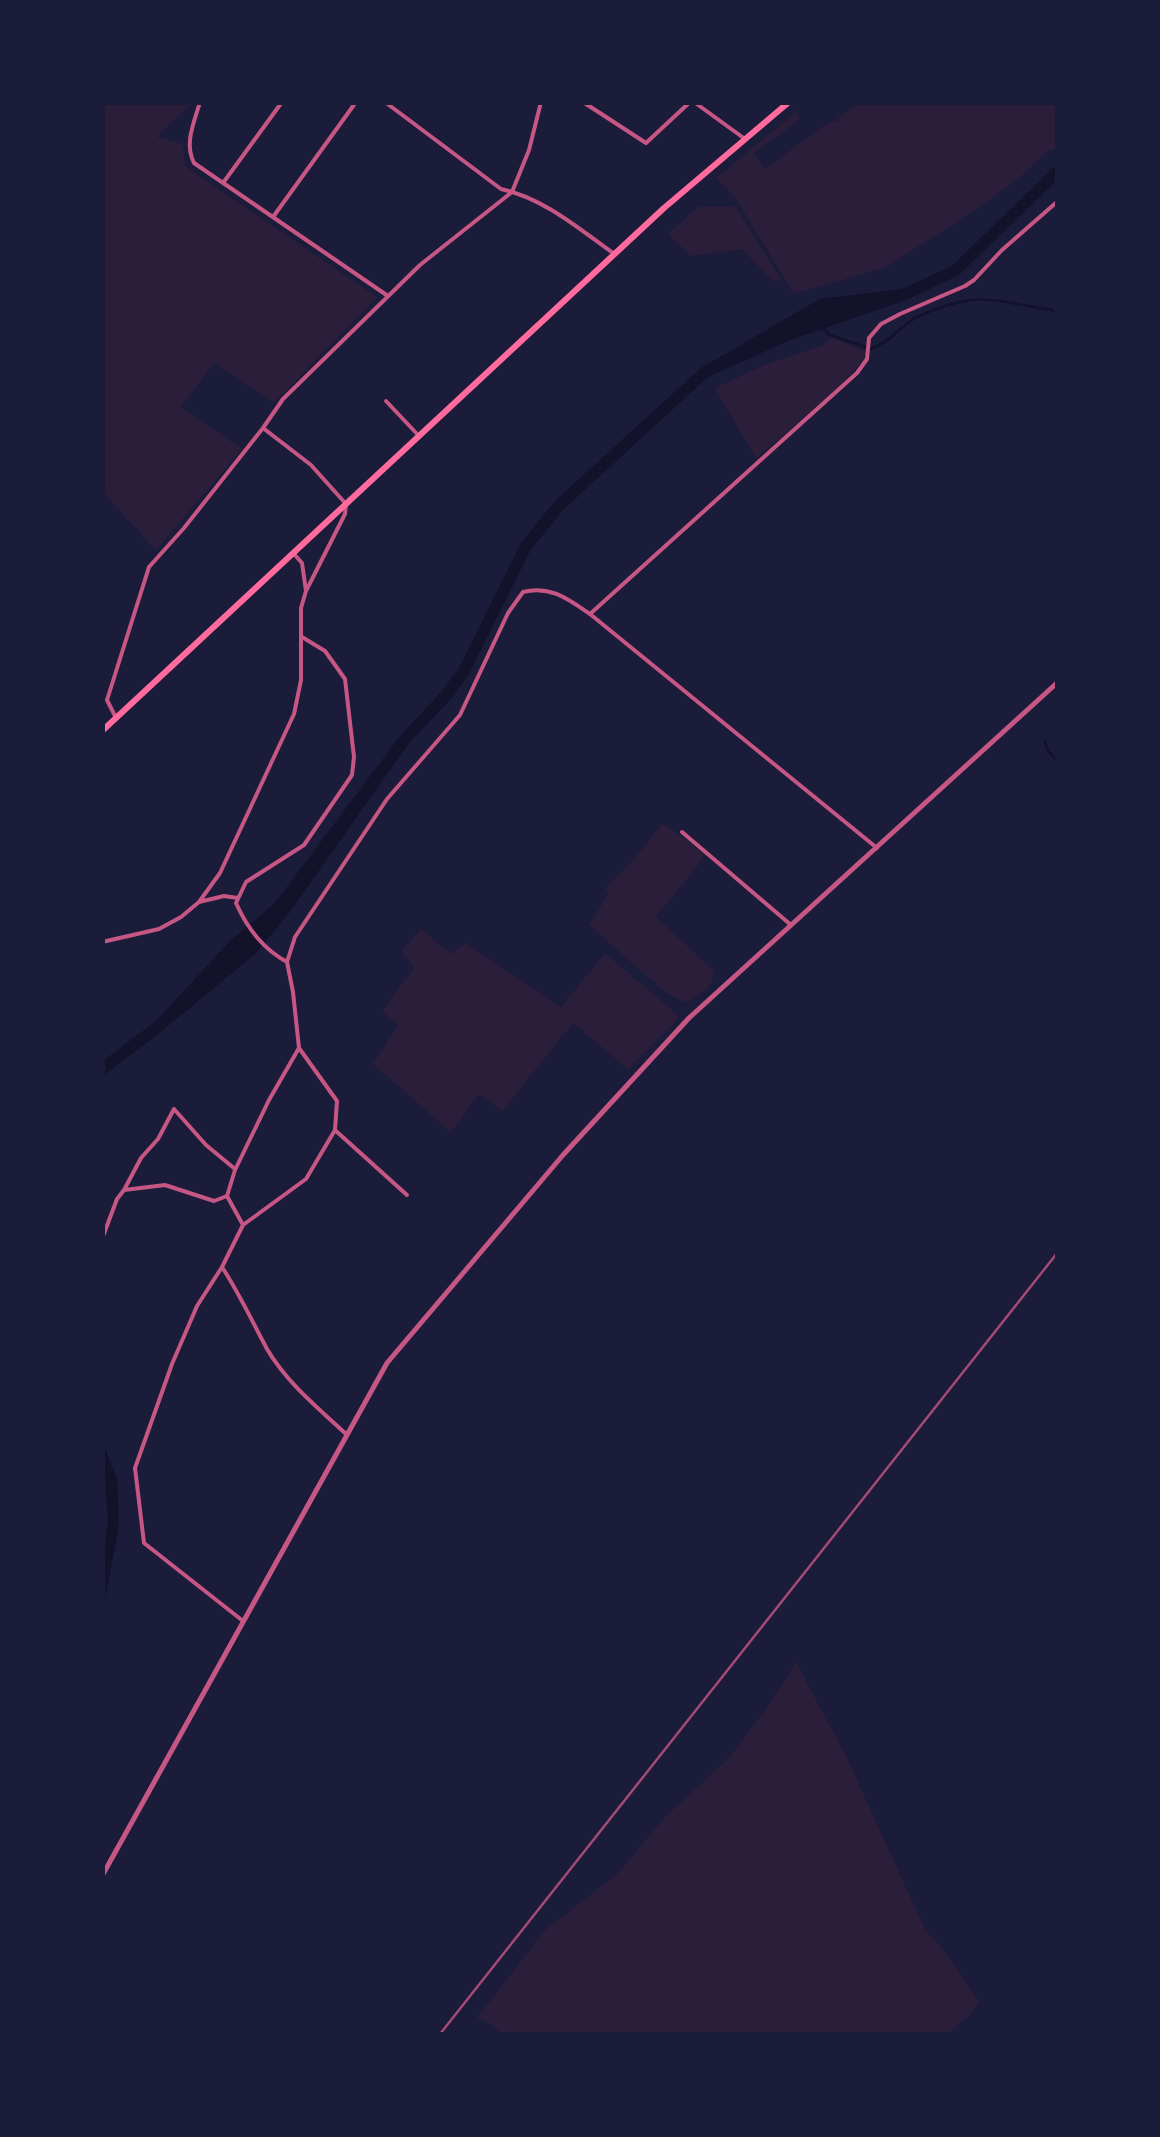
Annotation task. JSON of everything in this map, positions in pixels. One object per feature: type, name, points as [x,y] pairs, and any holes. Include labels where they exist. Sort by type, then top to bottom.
[{"type":"main road","points":[[102,731],[614,254],[790,102]]},
{"type":"street","points":[[200,102],[188,150],[194,163],[388,296]]},
{"type":"street","points":[[223,184],[282,102]]},
{"type":"street","points":[[274,217],[356,102]]},
{"type":"street","points":[[384,102],[501,189],[521,194],[567,220],[614,254]]},
{"type":"street","points":[[116,718],[107,700],[149,567],[263,428],[282,398],[420,264],[512,192],[542,102]]},
{"type":"street","points":[[584,102],[646,143],[692,102],[745,139]]},
{"type":"street","points":[[590,614],[858,373],[867,359],[872,332],[881,324],[974,280],[1058,201]]},
{"type":"street","points":[[386,401],[420,436]]},
{"type":"street","points":[[102,942],[159,929],[182,917],[198,902],[220,873],[294,714],[301,680],[301,608],[346,504],[311,465],[263,428]]},
{"type":"street","points":[[293,552],[302,563],[306,591]]},
{"type":"street","points":[[243,1621],[144,1543],[135,1468],[197,1306],[242,1226],[306,1179],[335,1130],[337,1100],[299,1048],[287,962],[295,937],[387,799],[460,716],[508,613],[523,592],[561,594],[590,614],[877,848]]},
{"type":"street","points":[[287,962],[270,953],[236,903],[246,882],[304,846],[352,775],[354,757],[346,679],[325,651],[302,636]]},
{"type":"street","points":[[102,1876],[387,1363],[563,1155],[689,1018],[1058,682]]},
{"type":"street","points":[[682,832],[791,924]]},
{"type":"street","points":[[198,902],[224,896],[238,898]]},
{"type":"street","points":[[242,1226],[228,1196],[235,1170],[299,1048]]},
{"type":"street","points":[[102,1239],[117,1199],[174,1109],[235,1170]]},
{"type":"street","points":[[335,1130],[407,1195]]},
{"type":"street","points":[[124,1190],[165,1185],[214,1201],[228,1196]]},
{"type":"street","points":[[222,1267],[268,1351],[298,1390],[347,1434]]},
{"type":"shaded area","points":[[103,102],[192,103],[157,137],[183,144],[185,166],[377,297],[274,403],[214,363],[181,407],[242,449],[156,550],[103,493]]},
{"type":"shaded area","points":[[862,103],[1057,103],[1057,149],[1049,150],[980,207],[886,267],[794,294],[736,199],[716,178],[797,111],[799,120],[754,153],[765,169],[826,124],[835,120],[840,123],[838,117]]},
{"type":"shaded area","points":[[1057,164],[1057,180],[959,275],[906,300],[790,340],[708,377],[565,508],[531,549],[469,674],[409,743],[289,913],[255,954],[103,1076],[103,1061],[156,1021],[230,941],[275,903],[400,736],[443,690],[459,668],[521,543],[556,500],[701,368],[820,299],[902,289],[952,266]]},
{"type":"shaded area","points":[[735,206],[781,279],[774,282],[742,249],[691,256],[668,234],[698,207]]},
{"type":"shaded area","points":[[831,337],[866,352],[860,363],[834,392],[756,459],[715,388],[769,363],[824,345]]},
{"type":"shaded area","points":[[662,824],[704,854],[656,917],[714,971],[705,991],[685,1002],[667,994],[589,925],[609,893],[605,888]]},
{"type":"shaded area","points":[[421,929],[451,954],[465,943],[561,1007],[605,953],[680,1017],[628,1069],[573,1023],[502,1111],[479,1094],[451,1132],[373,1064],[398,1026],[382,1011],[414,968],[401,951]]},
{"type":"shaded area","points":[[103,1444],[117,1478],[119,1525],[103,1611],[103,1550],[108,1523]]},
{"type":"shaded area","points":[[801,1656],[797,1664],[846,1756],[925,1929],[979,2002],[973,2012],[948,2034],[502,2034],[477,2018],[545,1930],[616,1875],[666,1816],[727,1760]]},
{"type":"waterway","points":[[823,328],[830,335],[871,349],[917,317],[964,301],[999,301],[1058,313]]},
{"type":"waterway","points":[[1045,741],[1058,762]]},
{"type":"railway","points":[[440,2034],[1058,1252]]}]
